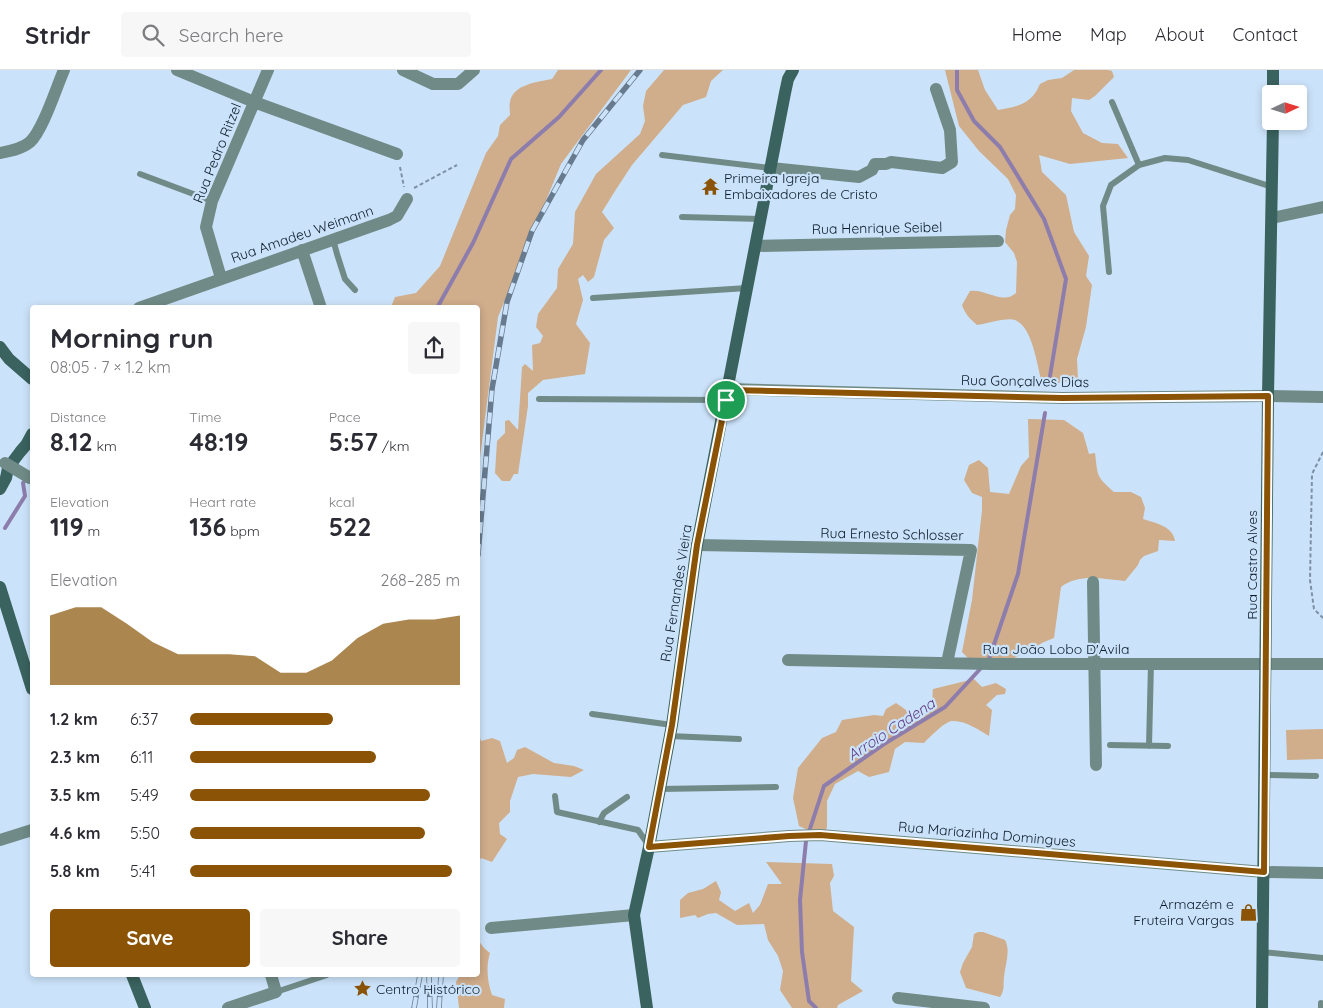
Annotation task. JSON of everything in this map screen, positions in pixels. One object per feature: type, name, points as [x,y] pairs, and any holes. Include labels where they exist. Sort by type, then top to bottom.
[{"type":"street","points":[[0,153],[14,150],[28,143],[37,133],[64,70]]},
{"type":"street","points":[[177,70],[254,102],[397,154]]},
{"type":"street","name":"Rua Pedro Ritzel","points":[[220,278],[206,227],[212,201],[268,70]]},
{"type":"street","points":[[403,70],[433,84],[458,84],[474,70]]},
{"type":"street","name":"Rua Fernandes Vieira","points":[[634,916],[671,731],[697,545],[788,79],[794,70]]},
{"type":"street","points":[[1272,85],[1273,70]]},
{"type":"street","points":[[771,168],[859,177],[872,170],[875,164],[891,162],[942,168],[952,162],[950,130],[936,88]]},
{"type":"street","name":"Rua Castro Alves","points":[[1262,1008],[1268,396],[1273,130]]},
{"type":"street","name":"Rua Amadeu Weimann","points":[[147,305],[397,216],[407,199]]},
{"type":"street","points":[[1272,218],[1323,207]]},
{"type":"street","name":"Rua Henrique Seibel","points":[[756,246],[998,241]]},
{"type":"street","points":[[302,250],[320,305]]},
{"type":"street","points":[[0,347],[9,359],[30,377]]},
{"type":"street","name":"Rua Gonçalves Dias","points":[[727,395],[1062,398],[1323,397]]},
{"type":"street","points":[[3,483],[8,468],[29,440]]},
{"type":"street","points":[[2,462],[30,478]]},
{"type":"street","name":"Rua Ernesto Schlosser","points":[[697,545],[971,550],[948,663]]},
{"type":"street","points":[[1093,582],[1096,765]]},
{"type":"street","points":[[0,586],[30,683]]},
{"type":"street","name":"Rua João Lobo D'Avila","points":[[788,660],[970,664],[1323,664]]},
{"type":"street","points":[[0,840],[30,831]]},
{"type":"street","name":"Rua Mariazinha Domingues","points":[[649,847],[820,835],[1264,872],[1323,874]]},
{"type":"street","points":[[490,928],[634,916],[648,1008]]},
{"type":"street","points":[[133,977],[144,1008]]},
{"type":"street","points":[[228,1008],[276,992],[272,977]]},
{"type":"street","points":[[898,998],[984,1008]]},
{"type":"lane","points":[[1112,102],[1139,165]]},
{"type":"lane","points":[[662,155],[771,168]]},
{"type":"lane","points":[[1108,272],[1103,206],[1110,185],[1139,165],[1165,158],[1188,160],[1272,187]]},
{"type":"lane","points":[[140,174],[212,201]]},
{"type":"lane","points":[[682,217],[761,219]]},
{"type":"lane","points":[[333,239],[345,279],[355,290]]},
{"type":"lane","points":[[593,298],[747,288]]},
{"type":"lane","points":[[539,399],[727,395]]},
{"type":"lane","points":[[1149,746],[1151,663]]},
{"type":"lane","points":[[592,714],[671,731],[739,739]]},
{"type":"lane","points":[[1110,746],[1168,746]]},
{"type":"lane","points":[[1265,775],[1316,776]]},
{"type":"lane","points":[[660,790],[776,787]]},
{"type":"lane","points":[[555,796],[557,812],[638,830],[649,847]]},
{"type":"lane","points":[[599,822],[604,812],[628,797]]},
{"type":"lane","points":[[1263,952],[1323,958]]},
{"type":"lane","points":[[276,992],[321,977]]},
{"type":"path","points":[[397,154],[407,199]]},
{"type":"path","points":[[407,199],[415,187],[457,165]]},
{"type":"path","points":[[1323,452],[1312,474],[1310,580],[1314,608],[1323,618]]},
{"type":"shaded area","points":[[558,70],[631,70],[561,164],[498,317],[480,457],[480,305],[392,305],[395,297],[416,293],[440,266],[486,153],[498,136],[500,125],[510,115],[512,96],[516,91],[527,85],[552,79]]},
{"type":"shaded area","points":[[664,70],[723,70],[711,81],[706,97],[683,105],[632,165],[602,212],[614,228],[604,240],[594,277],[588,282],[583,275],[578,279],[583,300],[576,324],[590,343],[585,374],[543,380],[528,393],[528,406],[518,474],[514,474],[510,481],[502,481],[495,473],[497,441],[505,433],[505,421],[509,420],[518,430],[522,367],[525,364],[533,371],[532,345],[540,343],[543,336],[536,327],[538,314],[557,288],[558,269],[573,244],[575,212],[596,174],[640,134],[645,121],[643,106],[646,91]]},
{"type":"shaded area","points":[[945,70],[978,70],[985,90],[998,110],[1023,103],[1033,96],[1040,84],[1048,80],[1062,78],[1074,70],[1112,71],[1114,77],[1095,96],[1089,100],[1072,98],[1071,111],[1083,133],[1102,143],[1118,144],[1128,158],[1070,164],[1039,155],[1042,172],[1066,195],[1074,232],[1089,256],[1086,276],[1092,285],[1086,327],[1077,359],[1078,379],[1053,384],[1041,379],[1030,337],[1021,324],[1015,320],[1007,319],[977,325],[963,308],[962,305],[970,291],[1004,298],[1016,293],[1017,262],[1014,253],[1005,242],[1010,215],[1015,209],[1016,195],[1008,179],[979,151],[959,126]]},
{"type":"shaded area","points":[[1028,419],[1064,420],[1083,433],[1089,454],[1095,453],[1099,476],[1104,483],[1114,492],[1131,492],[1141,497],[1145,508],[1143,519],[1167,529],[1174,536],[1175,541],[1159,540],[1158,551],[1144,556],[1125,581],[1083,578],[1061,587],[1054,638],[1009,661],[968,658],[962,652],[972,600],[982,497],[972,493],[964,480],[969,465],[979,460],[988,468],[990,492],[1009,494],[1021,466],[1029,457]]},
{"type":"shaded area","points":[[974,679],[982,687],[996,683],[1006,689],[1005,694],[997,695],[986,705],[992,710],[989,736],[967,724],[952,721],[941,727],[924,743],[905,742],[895,749],[889,772],[869,777],[858,771],[835,784],[827,801],[826,830],[814,833],[799,826],[793,798],[798,768],[822,738],[836,732],[842,720],[874,715],[883,716],[886,709],[896,703],[906,710],[912,722],[915,722],[931,710],[933,689]]},
{"type":"shaded area","points":[[1323,729],[1323,759],[1287,760],[1286,730]]},
{"type":"shaded area","points":[[480,737],[481,741],[492,738],[500,741],[507,763],[514,758],[517,750],[525,747],[554,763],[574,766],[584,770],[571,777],[533,774],[518,777],[510,801],[510,812],[499,823],[500,834],[507,839],[492,862],[481,858],[480,860]]},
{"type":"shaded area","points":[[766,862],[832,864],[834,876],[830,883],[833,911],[854,927],[851,981],[863,991],[838,1005],[837,1008],[792,1008],[780,990],[783,971],[778,956],[768,940],[764,924],[737,925],[716,913],[698,918],[695,915],[680,918],[680,900],[688,893],[703,889],[716,881],[721,892],[719,900],[735,911],[749,903],[753,913],[760,905],[768,884],[782,884]]},
{"type":"shaded area","points":[[978,932],[1005,940],[1007,944],[1008,953],[1004,987],[1000,997],[966,988],[960,972],[972,947],[974,934]]},
{"type":"shaded area","points":[[480,943],[490,953],[488,979],[490,990],[492,995],[505,999],[504,1008],[459,1008],[456,982],[459,977],[480,977]]},
{"type":"waterway","points":[[439,305],[473,243],[511,159],[559,117],[601,70]]},
{"type":"waterway","name":"Arroio Cadena","points":[[957,70],[957,90],[974,121],[1000,147],[1044,219],[1066,279],[1050,376]]},
{"type":"waterway","name":"Arroio Cadena","points":[[987,662],[1018,574],[1045,413]]},
{"type":"waterway","points":[[5,528],[25,496],[23,483],[27,478]]},
{"type":"waterway","name":"Arroio Cadena","points":[[816,1008],[809,1001],[802,952],[800,900],[806,841],[824,786],[884,744],[945,707],[982,667]]},
{"type":"railway","points":[[480,531],[492,389],[507,302],[532,231],[583,140],[640,70]]},
{"type":"railway","points":[[414,1008],[420,977]]},
{"type":"railway","points":[[429,977],[430,1008]]},
{"type":"railway","points":[[439,1008],[441,977]]},
{"type":"place","name":"Primeira Igreja Embaixadores de Cristo","points":[[710,186]]},
{"type":"place","name":"Armazém e Fruteira Vargas","points":[[1248,912]]},
{"type":"place","name":"Centro Histórico","points":[[362,989]]},
{"type":"route","points":[[728,390],[1062,398],[1268,396],[1264,872],[820,835],[649,847],[672,725],[697,545],[726,400],[728,390]]}]
